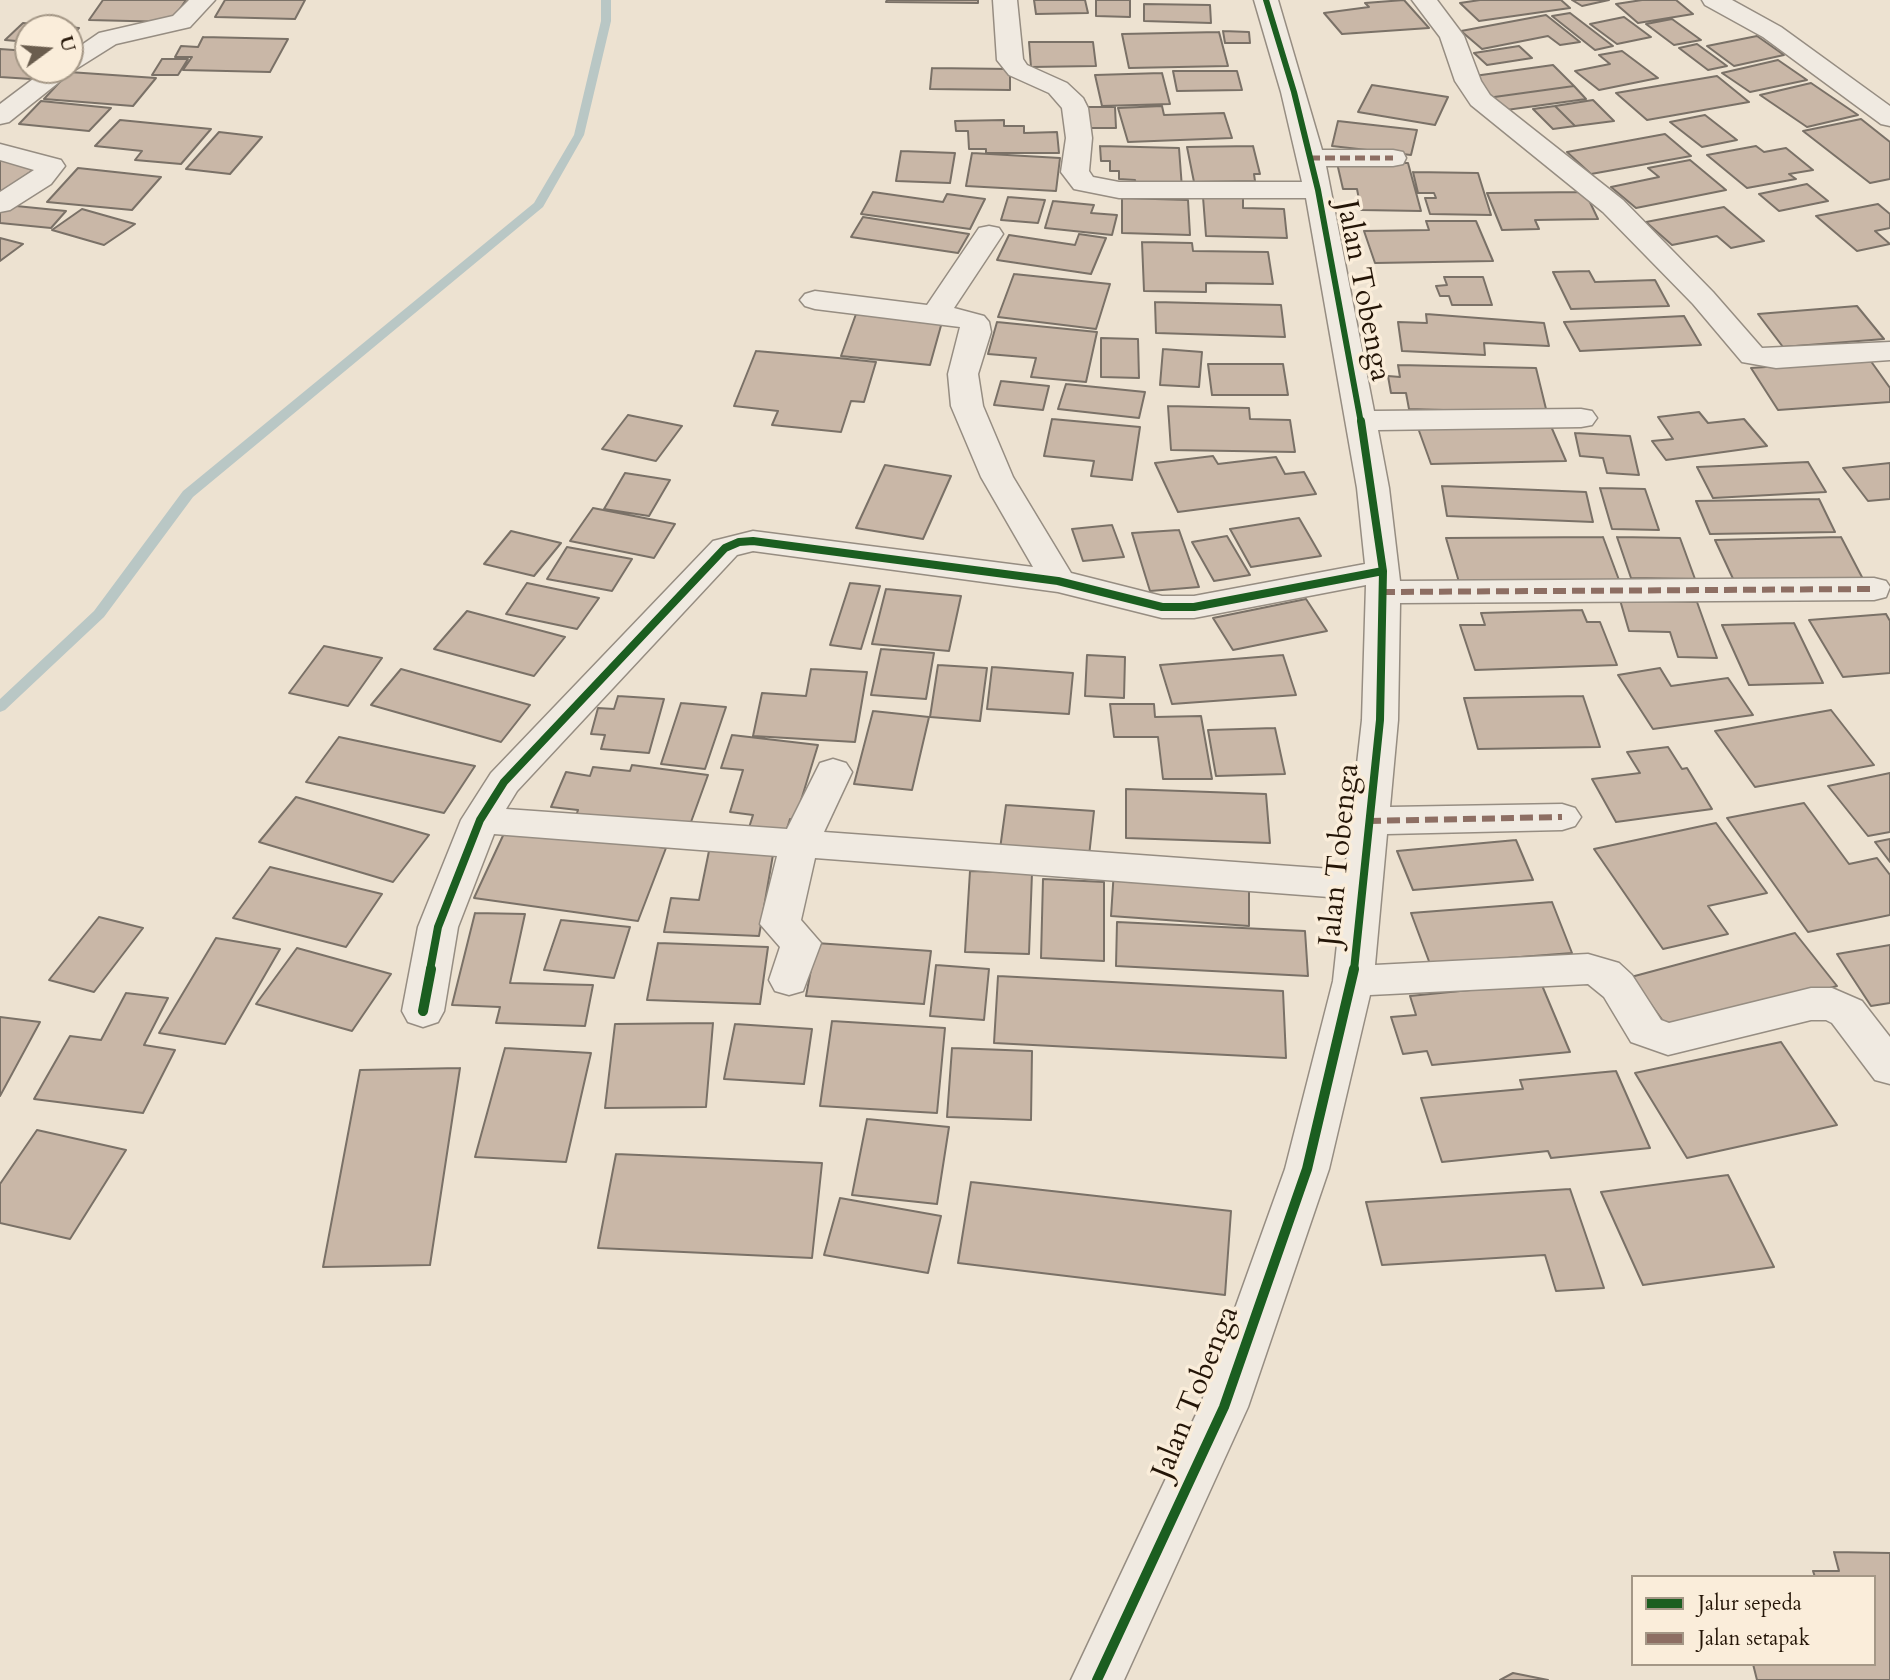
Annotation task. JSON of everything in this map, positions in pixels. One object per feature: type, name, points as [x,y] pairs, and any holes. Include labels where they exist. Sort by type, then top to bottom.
[{"type":"street","points":[[84,54],[108,38],[181,22],[203,0]]},
{"type":"street","points":[[1005,0],[1010,60],[1018,70],[1058,88],[1070,97],[1075,108],[1079,138],[1075,172],[1084,183],[1101,189],[1119,190],[1314,174],[1394,158]]},
{"type":"street","name":"Jalan Tobenga","points":[[1097,1680],[1224,1407],[1307,1169],[1353,981],[1380,720],[1382,582],[1362,421],[1314,174],[1266,0]]},
{"type":"street","points":[[1424,0],[1452,36],[1468,81],[1480,100],[1613,206],[1703,298],[1753,356],[1776,359],[1890,351]]},
{"type":"street","points":[[1713,0],[1772,32],[1890,118]]},
{"type":"street","points":[[0,116],[42,84]]},
{"type":"street","points":[[0,152],[51,166],[41,178],[0,204]]},
{"type":"street","points":[[935,314],[989,234]]},
{"type":"street","points":[[815,300],[935,314],[974,322],[976,332],[963,374],[967,406],[997,477],[1058,581]]},
{"type":"street","points":[[1362,421],[1581,418]]},
{"type":"street","points":[[423,1011],[438,927],[480,820],[504,782],[725,548],[739,542],[753,541],[1058,581],[1162,607],[1194,607],[1382,582],[1874,589]]},
{"type":"street","points":[[789,980],[801,943],[780,924],[799,844],[833,772]]},
{"type":"street","points":[[1368,821],[1562,817]]},
{"type":"street","points":[[480,820],[1362,885]]},
{"type":"street","points":[[1353,981],[1588,970],[1605,974],[1618,986],[1646,1031],[1668,1039],[1811,1004],[1832,1004],[1847,1012],[1890,1068]]},
{"type":"building","points":[[103,0],[186,0],[171,22],[89,20]]},
{"type":"building","points":[[225,0],[305,0],[295,19],[215,17]]},
{"type":"building","points":[[978,0],[978,3],[886,2]]},
{"type":"building","points":[[1034,0],[1085,0],[1088,13],[1036,14]]},
{"type":"building","points":[[1096,0],[1130,0],[1130,17],[1096,16]]},
{"type":"building","points":[[1404,0],[1429,28],[1342,34],[1324,13],[1369,7],[1365,3]]},
{"type":"building","points":[[1480,0],[1561,0],[1570,8],[1479,21],[1460,3]]},
{"type":"building","points":[[1572,0],[1609,0],[1582,6]]},
{"type":"building","points":[[1642,0],[1676,0],[1693,14],[1638,23],[1616,4]]},
{"type":"building","points":[[1144,4],[1210,5],[1211,23],[1144,21]]},
{"type":"building","points":[[1570,13],[1613,46],[1595,50],[1552,16]]},
{"type":"building","points":[[1546,15],[1580,42],[1560,45],[1548,36],[1482,49],[1461,31]]},
{"type":"building","points":[[1624,17],[1651,37],[1617,44],[1590,24]]},
{"type":"building","points":[[1672,19],[1701,40],[1674,45],[1646,24]]},
{"type":"building","points":[[1223,31],[1249,32],[1250,43],[1225,43]]},
{"type":"building","points":[[14,32],[14,41],[5,40]]},
{"type":"building","points":[[1219,32],[1228,66],[1129,68],[1122,34]]},
{"type":"building","points":[[1757,36],[1784,55],[1734,66],[1707,46]]},
{"type":"building","points":[[203,37],[288,39],[270,72],[183,70],[192,57],[175,57],[181,46],[198,47]]},
{"type":"building","points":[[1029,42],[1093,42],[1096,66],[1031,67]]},
{"type":"building","points":[[1697,44],[1727,66],[1708,70],[1679,48]]},
{"type":"building","points":[[1519,46],[1532,58],[1487,65],[1474,53]]},
{"type":"building","points":[[0,49],[14,50],[14,78],[0,77]]},
{"type":"building","points":[[1622,51],[1658,78],[1599,90],[1575,71],[1610,64],[1599,55]]},
{"type":"building","points":[[162,59],[188,59],[178,75],[152,75]]},
{"type":"building","points":[[1778,60],[1807,80],[1750,92],[1722,73]]},
{"type":"building","points":[[1553,65],[1574,86],[1487,98],[1467,77]]},
{"type":"building","points":[[932,68],[1010,69],[1010,90],[930,89]]},
{"type":"building","points":[[1173,71],[1237,71],[1242,90],[1177,91]]},
{"type":"building","points":[[84,73],[156,78],[133,106],[44,99],[58,84],[84,84]]},
{"type":"building","points":[[1162,73],[1170,104],[1102,106],[1095,75]]},
{"type":"building","points":[[1717,76],[1749,102],[1647,120],[1616,93]]},
{"type":"building","points":[[1811,83],[1858,115],[1807,127],[1760,95]]},
{"type":"building","points":[[1372,85],[1448,97],[1435,125],[1358,112]]},
{"type":"building","points":[[1574,86],[1586,99],[1499,111],[1487,98]]},
{"type":"building","points":[[1593,100],[1614,121],[1575,126],[1555,106]]},
{"type":"building","points":[[41,101],[111,108],[89,131],[19,124]]},
{"type":"building","points":[[1162,106],[1164,115],[1224,113],[1232,138],[1128,142],[1118,108]]},
{"type":"building","points":[[1555,106],[1575,126],[1553,129],[1533,109]]},
{"type":"building","points":[[1085,107],[1115,107],[1116,128],[1086,128]]},
{"type":"building","points":[[1705,115],[1737,140],[1702,147],[1670,122]]},
{"type":"building","points":[[1861,119],[1890,142],[1890,179],[1870,183],[1803,131]]},
{"type":"building","points":[[120,120],[211,129],[181,164],[135,160],[142,151],[95,146]]},
{"type":"building","points":[[1004,120],[1004,126],[1024,126],[1024,133],[1057,132],[1059,153],[986,153],[986,149],[969,149],[968,131],[956,131],[955,121]]},
{"type":"building","points":[[1338,121],[1417,130],[1411,155],[1332,146]]},
{"type":"building","points":[[219,132],[262,137],[230,174],[186,169]]},
{"type":"building","points":[[1665,134],[1691,156],[1591,174],[1567,152]]},
{"type":"building","points":[[1100,146],[1179,148],[1182,188],[1136,187],[1135,180],[1119,179],[1119,171],[1110,171],[1110,161],[1101,161]]},
{"type":"building","points":[[1253,146],[1260,174],[1254,174],[1255,181],[1194,182],[1187,147]]},
{"type":"building","points":[[1756,146],[1764,152],[1786,148],[1813,170],[1789,174],[1796,179],[1747,188],[1707,155]]},
{"type":"building","points":[[901,151],[955,153],[950,183],[896,181]]},
{"type":"building","points":[[972,153],[1060,158],[1056,191],[966,186]]},
{"type":"building","points":[[0,160],[35,169],[0,193]]},
{"type":"building","points":[[1690,160],[1726,190],[1636,208],[1611,187],[1659,177],[1648,168]]},
{"type":"building","points":[[1337,163],[1408,163],[1421,211],[1361,210],[1357,189],[1343,189]]},
{"type":"building","points":[[78,168],[161,177],[132,210],[47,202]]},
{"type":"building","points":[[1413,172],[1478,173],[1491,215],[1430,214],[1425,198],[1436,198],[1434,193],[1418,193]]},
{"type":"building","points":[[1807,184],[1828,201],[1779,211],[1759,194]]},
{"type":"building","points":[[873,192],[943,202],[947,194],[985,199],[970,229],[861,214]]},
{"type":"building","points":[[1585,192],[1598,219],[1535,220],[1539,229],[1502,230],[1487,193]]},
{"type":"building","points":[[1008,197],[1045,200],[1038,223],[1001,220]]},
{"type":"building","points":[[1203,197],[1243,198],[1243,208],[1284,209],[1287,238],[1206,236]]},
{"type":"building","points":[[1122,198],[1188,200],[1190,235],[1122,233]]},
{"type":"building","points":[[1053,201],[1094,205],[1091,213],[1117,215],[1112,235],[1045,228]]},
{"type":"building","points":[[1878,204],[1890,214],[1890,228],[1875,231],[1890,244],[1857,251],[1816,216]]},
{"type":"building","points":[[6,205],[66,211],[51,228],[0,223],[0,211]]},
{"type":"building","points":[[1724,207],[1764,241],[1731,248],[1717,236],[1672,245],[1646,222]]},
{"type":"building","points":[[82,209],[135,224],[104,245],[52,230]]},
{"type":"building","points":[[863,217],[969,234],[958,253],[851,237]]},
{"type":"building","points":[[1426,221],[1476,221],[1493,261],[1375,263],[1364,231],[1429,230]]},
{"type":"building","points":[[1079,234],[1106,238],[1091,274],[997,260],[1009,235],[1075,245]]},
{"type":"building","points":[[0,238],[23,244],[0,261]]},
{"type":"building","points":[[1142,242],[1192,243],[1193,251],[1268,252],[1273,284],[1206,283],[1206,292],[1144,291]]},
{"type":"building","points":[[1589,271],[1595,282],[1655,280],[1669,306],[1571,309],[1553,272]]},
{"type":"building","points":[[1014,274],[1110,284],[1096,329],[998,317]]},
{"type":"building","points":[[1444,277],[1483,277],[1492,305],[1452,305],[1449,296],[1440,296],[1436,286],[1447,285]]},
{"type":"building","points":[[1155,302],[1281,305],[1285,337],[1156,333]]},
{"type":"building","points":[[1857,306],[1884,339],[1783,347],[1758,314]]},
{"type":"building","points":[[856,314],[942,322],[930,365],[841,356]]},
{"type":"building","points":[[1426,314],[1544,323],[1549,346],[1484,343],[1485,355],[1402,351],[1398,322],[1427,323]]},
{"type":"building","points":[[1684,316],[1701,345],[1580,351],[1564,322]]},
{"type":"building","points":[[997,322],[1097,332],[1086,382],[1031,377],[1036,358],[988,354]]},
{"type":"building","points":[[1101,338],[1138,339],[1139,378],[1101,377]]},
{"type":"building","points":[[1163,349],[1202,352],[1199,387],[1160,385]]},
{"type":"building","points":[[756,351],[876,362],[864,402],[851,401],[841,432],[772,425],[778,411],[734,406]]},
{"type":"building","points":[[1870,360],[1890,388],[1890,402],[1778,410],[1751,368]]},
{"type":"building","points":[[1208,364],[1283,364],[1288,395],[1212,395]]},
{"type":"building","points":[[1398,365],[1536,368],[1547,413],[1409,409],[1406,393],[1391,393],[1388,376],[1400,377]]},
{"type":"building","points":[[1001,381],[1049,386],[1043,410],[994,405]]},
{"type":"building","points":[[1066,384],[1145,392],[1139,418],[1058,409]]},
{"type":"building","points":[[1168,406],[1249,408],[1250,419],[1290,420],[1295,452],[1171,450]]},
{"type":"building","points":[[1699,412],[1708,423],[1744,419],[1767,446],[1666,460],[1652,441],[1673,439],[1658,417]]},
{"type":"building","points":[[628,415],[682,426],[656,461],[602,449]]},
{"type":"building","points":[[1052,419],[1140,427],[1132,480],[1091,476],[1094,461],[1044,456]]},
{"type":"building","points":[[1550,424],[1566,461],[1431,464],[1418,428]]},
{"type":"building","points":[[1575,433],[1630,436],[1639,475],[1607,473],[1603,458],[1580,456]]},
{"type":"building","points":[[1213,456],[1218,464],[1276,457],[1285,474],[1304,472],[1316,494],[1178,512],[1155,463]]},
{"type":"building","points":[[1808,462],[1826,492],[1713,498],[1697,467]]},
{"type":"building","points":[[1890,463],[1890,499],[1868,501],[1843,468]]},
{"type":"building","points":[[885,465],[951,476],[923,539],[856,528]]},
{"type":"building","points":[[625,473],[670,480],[649,516],[604,509]]},
{"type":"building","points":[[1442,486],[1586,492],[1593,522],[1447,516]]},
{"type":"building","points":[[1600,488],[1645,489],[1659,530],[1612,529]]},
{"type":"building","points":[[1819,499],[1835,532],[1710,534],[1696,501]]},
{"type":"building","points":[[593,508],[675,524],[654,558],[570,541]]},
{"type":"building","points":[[1299,518],[1321,556],[1251,567],[1230,529]]},
{"type":"building","points":[[1112,525],[1124,557],[1083,561],[1072,529]]},
{"type":"building","points":[[1179,530],[1199,587],[1150,591],[1132,533]]},
{"type":"building","points":[[511,531],[561,543],[534,576],[484,564]]},
{"type":"building","points":[[1227,536],[1250,575],[1214,581],[1192,542]]},
{"type":"building","points":[[1603,537],[1619,580],[1459,582],[1446,538]]},
{"type":"building","points":[[1617,537],[1680,538],[1695,579],[1631,578]]},
{"type":"building","points":[[1841,537],[1863,579],[1735,583],[1715,540]]},
{"type":"building","points":[[567,547],[632,559],[612,591],[547,579]]},
{"type":"building","points":[[527,583],[599,598],[577,629],[506,614]]},
{"type":"building","points":[[850,583],[880,586],[861,649],[830,645]]},
{"type":"building","points":[[886,589],[961,596],[949,651],[872,644]]},
{"type":"building","points":[[1306,599],[1327,631],[1233,650],[1213,618]]},
{"type":"building","points":[[1620,600],[1697,602],[1717,658],[1678,657],[1670,632],[1629,631]]},
{"type":"building","points":[[1582,610],[1587,622],[1600,622],[1617,665],[1475,670],[1460,625],[1485,625],[1481,613]]},
{"type":"building","points":[[467,611],[565,637],[534,676],[434,649]]},
{"type":"building","points":[[1886,614],[1890,621],[1890,673],[1843,677],[1809,620]]},
{"type":"building","points":[[1794,623],[1823,683],[1749,685],[1722,625]]},
{"type":"building","points":[[324,646],[382,658],[348,706],[289,693]]},
{"type":"building","points":[[881,649],[934,653],[926,699],[871,695]]},
{"type":"building","points":[[1087,655],[1125,657],[1124,698],[1085,696]]},
{"type":"building","points":[[1283,655],[1296,695],[1172,704],[1160,665]]},
{"type":"building","points":[[938,665],[987,668],[980,721],[930,717]]},
{"type":"building","points":[[992,667],[1073,673],[1069,714],[987,709]]},
{"type":"building","points":[[1660,668],[1671,686],[1728,678],[1753,715],[1653,729],[1618,675]]},
{"type":"building","points":[[401,669],[530,705],[501,742],[371,705]]},
{"type":"building","points":[[811,669],[867,672],[855,742],[753,736],[762,693],[806,696]]},
{"type":"building","points":[[618,696],[664,699],[649,753],[601,749],[605,735],[591,734],[598,708],[614,709]]},
{"type":"building","points":[[1583,696],[1600,747],[1478,749],[1464,698]]},
{"type":"building","points":[[681,703],[726,707],[705,769],[661,764]]},
{"type":"building","points":[[1110,704],[1154,704],[1155,717],[1201,716],[1212,779],[1163,779],[1158,737],[1114,737]]},
{"type":"building","points":[[1831,710],[1874,765],[1755,787],[1715,731]]},
{"type":"building","points":[[873,711],[929,717],[912,790],[854,784]]},
{"type":"building","points":[[1275,728],[1285,774],[1216,776],[1208,730]]},
{"type":"building","points":[[732,735],[818,745],[795,820],[790,819],[784,838],[747,834],[753,815],[730,812],[743,770],[721,768]]},
{"type":"building","points":[[339,737],[475,766],[444,813],[306,782]]},
{"type":"building","points":[[1668,747],[1682,769],[1687,768],[1712,809],[1616,822],[1592,779],[1640,773],[1627,752]]},
{"type":"building","points":[[632,765],[708,775],[687,833],[576,816],[578,810],[551,807],[566,772],[590,776],[593,767],[630,771]]},
{"type":"building","points":[[1890,773],[1890,832],[1868,836],[1828,786]]},
{"type":"building","points":[[1126,789],[1266,794],[1270,843],[1126,838]]},
{"type":"building","points":[[296,797],[429,835],[393,882],[259,842]]},
{"type":"building","points":[[1804,803],[1849,864],[1877,858],[1890,875],[1890,915],[1808,932],[1727,818]]},
{"type":"building","points":[[1006,805],[1094,811],[1089,856],[1000,849]]},
{"type":"building","points":[[1716,823],[1767,893],[1708,906],[1728,934],[1663,949],[1594,849]]},
{"type":"building","points":[[507,827],[666,848],[638,921],[474,898]]},
{"type":"building","points":[[1890,839],[1890,862],[1875,842]]},
{"type":"building","points":[[1516,840],[1533,880],[1413,890],[1397,851]]},
{"type":"building","points":[[710,846],[774,849],[759,936],[664,932],[671,898],[699,900]]},
{"type":"building","points":[[270,867],[382,894],[346,947],[233,918]]},
{"type":"building","points":[[1114,870],[1249,881],[1249,926],[1111,916]]},
{"type":"building","points":[[970,871],[1032,873],[1029,954],[965,952]]},
{"type":"building","points":[[1043,879],[1104,882],[1104,961],[1041,958]]},
{"type":"building","points":[[1552,902],[1572,953],[1430,964],[1411,913]]},
{"type":"building","points":[[475,913],[525,914],[510,983],[593,985],[585,1026],[496,1023],[500,1007],[452,1005]]},
{"type":"building","points":[[99,917],[143,928],[94,992],[49,980]]},
{"type":"building","points":[[561,920],[630,927],[614,978],[544,970]]},
{"type":"building","points":[[1117,922],[1305,931],[1308,976],[1116,966]]},
{"type":"building","points":[[1795,933],[1837,986],[1671,1032],[1631,977]]},
{"type":"building","points":[[216,938],[280,949],[225,1044],[159,1033]]},
{"type":"building","points":[[658,943],[768,947],[760,1004],[647,1000]]},
{"type":"building","points":[[816,943],[931,951],[924,1004],[806,996]]},
{"type":"building","points":[[1890,945],[1890,1003],[1871,1006],[1837,954]]},
{"type":"building","points":[[297,948],[391,974],[352,1031],[256,1004]]},
{"type":"building","points":[[936,965],[989,969],[984,1020],[930,1016]]},
{"type":"building","points":[[998,976],[1283,991],[1286,1058],[994,1043]]},
{"type":"building","points":[[1541,983],[1570,1052],[1432,1065],[1427,1051],[1403,1054],[1391,1017],[1416,1015],[1410,996]]},
{"type":"building","points":[[126,993],[168,998],[144,1045],[175,1050],[143,1113],[34,1099],[70,1036],[101,1040]]},
{"type":"building","points":[[0,1017],[40,1022],[0,1096]]},
{"type":"building","points":[[832,1021],[945,1028],[937,1113],[820,1106]]},
{"type":"building","points":[[713,1023],[706,1107],[605,1108],[615,1024]]},
{"type":"building","points":[[735,1024],[812,1029],[804,1084],[724,1079]]},
{"type":"building","points":[[1781,1042],[1837,1125],[1687,1158],[1635,1073]]},
{"type":"building","points":[[505,1048],[591,1053],[566,1162],[475,1157]]},
{"type":"building","points":[[952,1048],[1032,1051],[1031,1120],[947,1117]]},
{"type":"building","points":[[460,1068],[430,1265],[323,1267],[360,1070]]},
{"type":"building","points":[[1616,1071],[1650,1148],[1551,1158],[1548,1151],[1442,1162],[1421,1098],[1523,1089],[1520,1080]]},
{"type":"building","points":[[867,1119],[949,1127],[937,1204],[852,1195]]},
{"type":"building","points":[[37,1130],[126,1150],[70,1239],[0,1223],[0,1184]]},
{"type":"building","points":[[616,1154],[822,1163],[812,1258],[598,1248]]},
{"type":"building","points":[[1728,1175],[1774,1267],[1643,1285],[1601,1192]]},
{"type":"building","points":[[971,1182],[1231,1211],[1225,1295],[958,1263]]},
{"type":"building","points":[[1570,1189],[1604,1288],[1556,1291],[1545,1255],[1382,1265],[1366,1202]]},
{"type":"building","points":[[840,1198],[941,1216],[928,1273],[824,1255]]},
{"type":"building","points":[[1834,1552],[1890,1553],[1890,1680],[1757,1680],[1754,1666],[1876,1666],[1876,1575],[1814,1575],[1813,1571],[1839,1571]]},
{"type":"building","points":[[1513,1673],[1548,1680],[1500,1680]]},
{"type":"waterway","points":[[0,707],[99,614],[188,494],[539,205],[579,135],[606,21],[606,0]]},
{"type":"marked path","points":[[1310,158],[1393,158]]},
{"type":"marked path","points":[[1382,592],[1874,589]]},
{"type":"marked path","points":[[1368,821],[1562,817]]},
{"type":"cycle path","points":[[1097,1680],[1224,1407],[1307,1169],[1353,981],[1380,720],[1383,571],[1373,488],[1318,190],[1294,92],[1266,0]]},
{"type":"cycle path","points":[[423,1011],[438,927],[480,820],[504,782],[725,548],[739,542],[753,541],[1058,581],[1162,607],[1194,607],[1383,571]]}]
